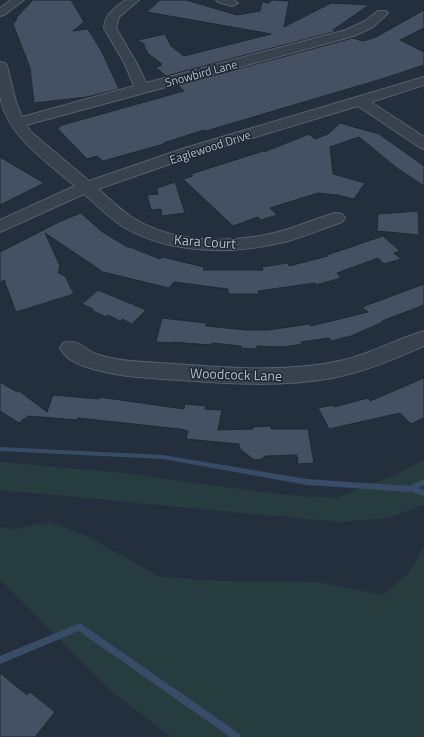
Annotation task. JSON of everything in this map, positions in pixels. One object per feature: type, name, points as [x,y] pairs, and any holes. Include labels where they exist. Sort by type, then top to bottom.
[{"type":"street","points":[[0,13],[18,0]]},
{"type":"street","points":[[133,0],[115,13],[111,19],[110,28],[131,64],[142,88]]},
{"type":"street","name":"Snowbird Lane","points":[[17,123],[350,33],[369,24],[382,14]]},
{"type":"street","name":"Kara Court","points":[[0,66],[11,110],[17,123],[26,135],[121,218],[150,233],[170,239],[192,243],[236,244],[258,242],[283,236],[336,218]]},
{"type":"street","name":"Eaglewood Drive","points":[[0,226],[86,188],[115,177],[424,81]]},
{"type":"street","points":[[359,100],[424,144]]},
{"type":"street","name":"Woodcock Lane","points":[[71,348],[87,359],[99,363],[143,370],[258,378],[333,370],[374,359],[424,338]]},
{"type":"green space","points":[[424,460],[424,505],[388,518],[339,522],[0,490],[0,462],[124,473],[275,494],[336,498],[397,474]]},
{"type":"green space","points":[[50,522],[89,537],[160,577],[227,581],[318,582],[383,595],[409,573],[424,547],[424,737],[171,737],[111,691],[0,579],[0,527],[15,529]]},
{"type":"building","points":[[33,0],[71,0],[84,22],[73,31],[88,29],[102,52],[119,89],[87,97],[34,103],[30,68],[13,24],[17,19],[15,19]]},
{"type":"building","points":[[160,0],[186,0],[237,15],[260,11],[262,2],[269,3],[272,0],[289,1],[284,27],[331,3],[369,5],[333,30],[337,31],[166,76],[155,67],[161,66],[159,65],[162,64],[146,52],[148,51],[144,49],[146,48],[142,45],[145,45],[138,40],[165,34],[171,46],[184,56],[271,34],[147,12]]},
{"type":"building","points":[[424,10],[424,28],[400,40],[424,52],[424,65],[385,78],[206,131],[204,130],[163,143],[164,144],[103,161],[97,156],[87,159],[57,128],[60,127],[59,126],[184,91],[178,85],[353,38],[362,41],[367,40],[376,37]]},
{"type":"building","points":[[340,123],[379,134],[424,166],[424,186],[397,168],[359,137],[330,147],[333,174],[365,183],[354,199],[318,193],[270,208],[277,215],[261,220],[258,217],[233,226],[183,179],[193,176],[191,174],[263,151],[264,152],[309,134],[315,139],[328,134]]},
{"type":"building","points":[[0,157],[44,183],[0,205]]},
{"type":"building","points":[[175,182],[185,213],[162,216],[161,209],[151,210],[147,195],[158,194],[157,188]]},
{"type":"building","points":[[418,211],[419,235],[377,231],[378,214]]},
{"type":"building","points":[[81,213],[101,231],[129,248],[130,247],[160,259],[162,257],[204,267],[203,270],[263,270],[262,267],[288,263],[289,266],[328,256],[327,255],[383,236],[400,251],[394,253],[401,259],[384,264],[378,258],[337,273],[341,278],[316,285],[315,283],[258,291],[259,294],[228,294],[228,289],[174,282],[169,288],[103,272],[45,233],[60,266],[58,273],[65,276],[74,294],[16,312],[4,280],[0,283],[0,252],[61,221]]},
{"type":"building","points":[[424,284],[424,305],[382,321],[383,322],[351,336],[331,341],[329,338],[301,342],[302,344],[284,347],[257,346],[257,349],[212,343],[211,345],[156,342],[162,318],[206,323],[206,326],[246,330],[268,330],[310,324],[311,326],[368,312],[362,307]]},
{"type":"building","points":[[98,290],[146,310],[132,324],[122,319],[120,321],[108,315],[106,317],[82,304]]},
{"type":"building","points":[[424,378],[424,418],[411,424],[400,413],[329,429],[318,408],[333,405],[334,407],[368,398],[370,401]]},
{"type":"building","points":[[0,382],[17,392],[19,391],[47,412],[53,395],[99,399],[99,397],[184,409],[185,404],[206,406],[205,409],[222,410],[218,430],[253,429],[252,427],[271,426],[271,429],[308,429],[314,463],[298,464],[297,455],[265,456],[262,459],[254,460],[240,449],[239,444],[186,439],[188,431],[180,429],[78,418],[77,420],[28,416],[19,423],[0,411]]},
{"type":"building","points":[[0,673],[27,695],[30,692],[55,712],[35,737],[0,737]]},
{"type":"waterway","points":[[0,449],[163,457],[307,482],[411,489]]},
{"type":"waterway","points":[[411,489],[424,482]]},
{"type":"waterway","points":[[411,489],[424,493]]},
{"type":"waterway","points":[[0,660],[80,627],[237,737]]}]
